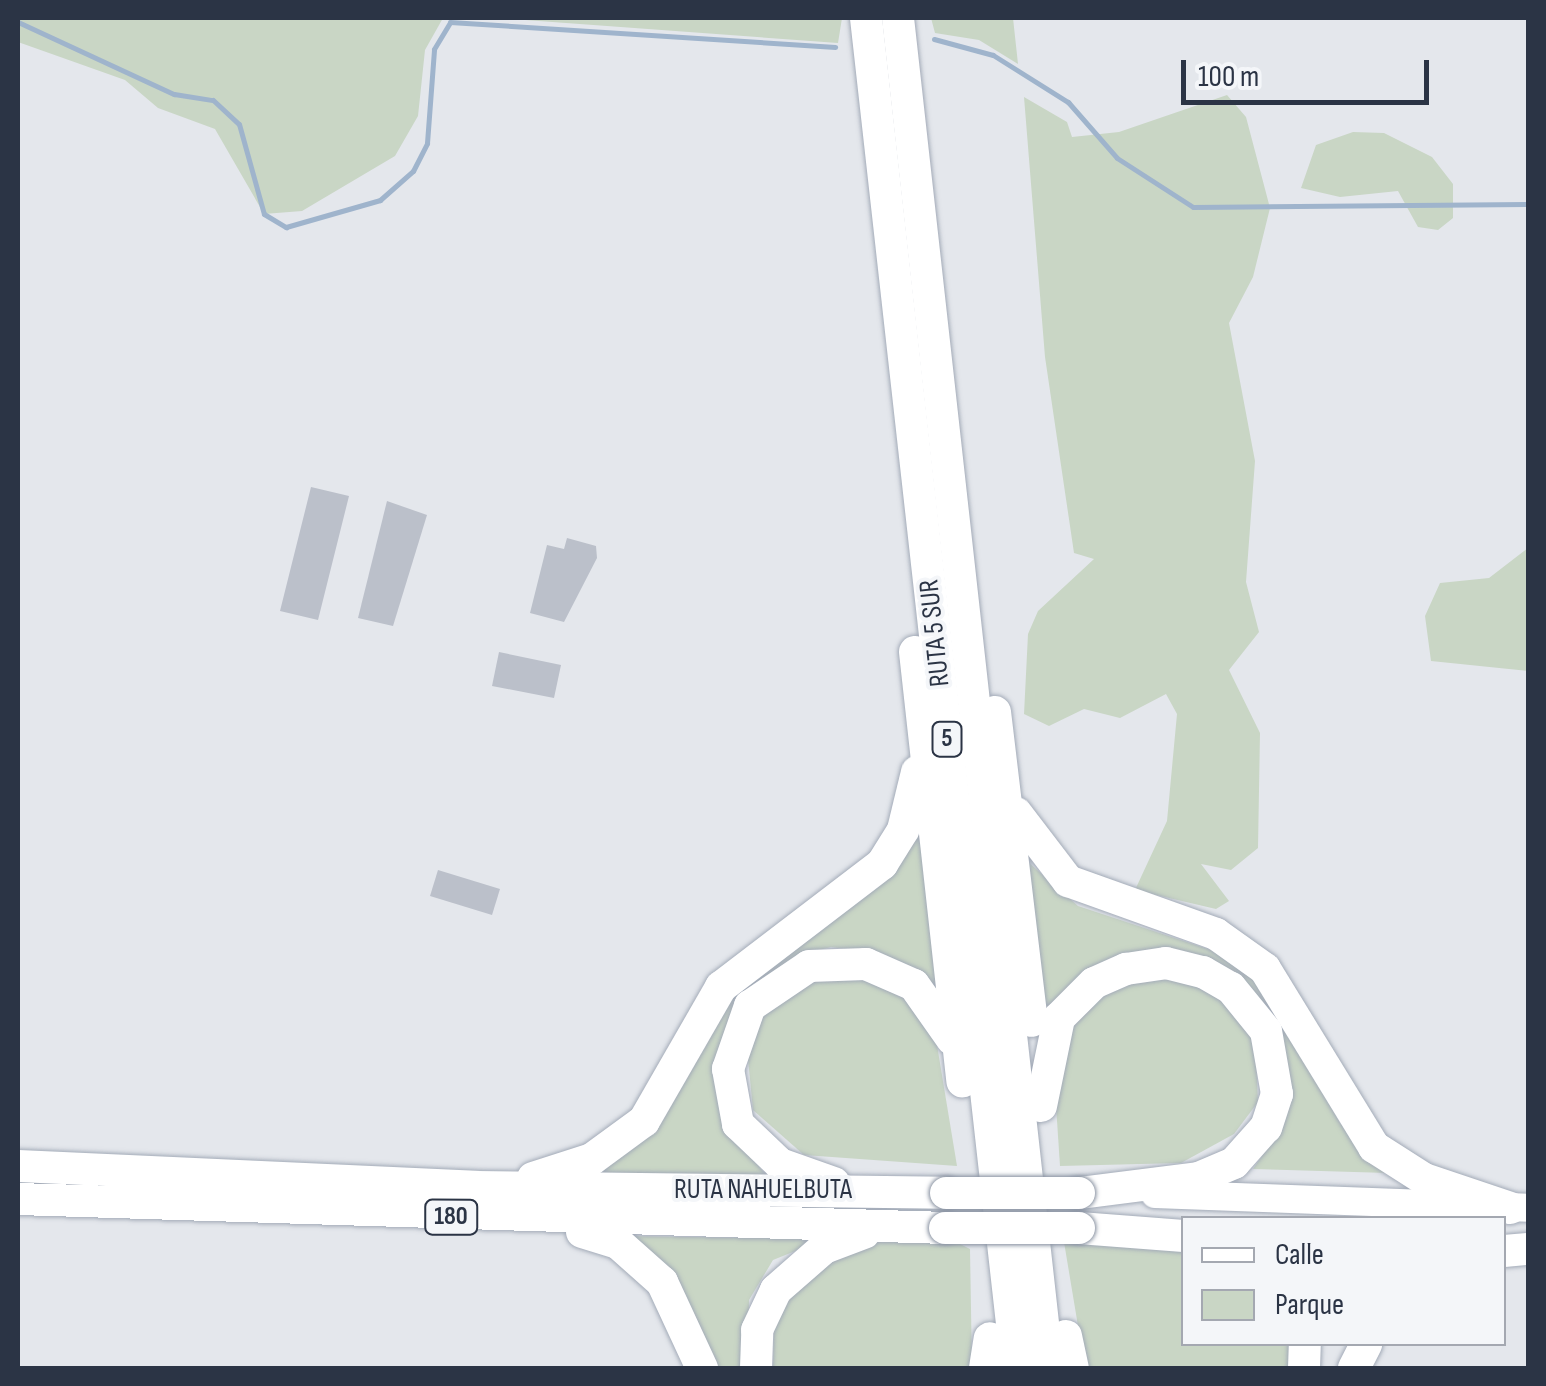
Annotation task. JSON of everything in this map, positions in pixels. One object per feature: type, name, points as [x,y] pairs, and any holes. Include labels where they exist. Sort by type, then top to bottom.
[{"type":"highway","name":"RUTA 5 SUR","points":[[866,18],[1016,1368]]},
{"type":"highway","name":"RUTA 5 SUR","points":[[898,18],[1048,1368]]},
{"type":"highway","points":[[876,110],[885,367],[990,1358]]},
{"type":"highway","points":[[954,520],[1008,785],[1072,1368]]},
{"type":"highway","points":[[476,1187],[592,1159],[644,1121],[722,988],[844,900],[893,848],[914,790],[922,722]]},
{"type":"highway","points":[[1008,785],[1033,846],[1068,881],[1207,930],[1265,969],[1374,1147],[1424,1179],[1514,1216]]},
{"type":"highway","points":[[863,1191],[780,1164],[746,1139],[728,1069],[750,1006],[809,966],[866,964],[914,985],[959,1054]]},
{"type":"highway","points":[[1041,1106],[1059,1018],[1108,975],[1184,966],[1244,1002],[1276,1061],[1266,1127],[1222,1170],[1118,1192]]},
{"type":"highway","name":"RUTA NAHUELBUTA","points":[[18,1166],[476,1187],[1118,1192]]},
{"type":"highway","name":"RUTA NAHUELBUTA","points":[[18,1199],[418,1217],[884,1228],[1130,1229]]},
{"type":"highway","points":[[418,1217],[618,1243],[662,1282],[702,1368]]},
{"type":"highway","points":[[756,1368],[761,1316],[786,1279],[824,1248],[884,1228]]},
{"type":"highway","points":[[1130,1229],[1181,1236]]},
{"type":"main road","name":"RUTA NAHUELBUTA","points":[[1118,1192],[1514,1216],[1528,1235]]},
{"type":"main road","name":"RUTA NAHUELBUTA","points":[[1130,1229],[1181,1227]]},
{"type":"green space","points":[[18,18],[443,18],[425,50],[418,116],[395,156],[302,211],[264,214],[215,129],[158,108],[125,80],[18,42]]},
{"type":"green space","points":[[497,18],[842,18],[838,43]]},
{"type":"green space","points":[[931,18],[1013,18],[1018,64],[979,40],[935,33]]},
{"type":"green space","points":[[1227,95],[1246,117],[1270,208],[1253,277],[1229,323],[1255,461],[1246,582],[1259,632],[1229,670],[1260,733],[1258,848],[1231,870],[1201,864],[1229,901],[1216,909],[1135,890],[1167,821],[1177,714],[1166,694],[1120,718],[1084,709],[1049,726],[1024,714],[1028,634],[1038,611],[1094,559],[1074,553],[1045,357],[1024,97],[1067,122],[1072,137],[1119,132]]},
{"type":"green space","points":[[1353,132],[1384,133],[1432,157],[1453,184],[1453,218],[1438,230],[1418,227],[1398,191],[1340,197],[1301,188],[1316,145]]},
{"type":"green space","points":[[1528,548],[1528,671],[1431,661],[1425,616],[1440,583],[1489,578]]},
{"type":"green space","points":[[918,815],[942,1001],[869,952],[831,947],[796,956],[743,995],[717,1057],[720,1116],[767,1177],[579,1178],[719,1008],[881,885]]},
{"type":"green space","points":[[1019,854],[1078,906],[1217,952],[1260,982],[1340,1123],[1388,1173],[1253,1169],[1277,1134],[1286,1063],[1175,954],[1048,1017]]},
{"type":"green space","points":[[844,971],[906,996],[936,1039],[957,1166],[804,1155],[753,1110],[746,1038],[779,990]]},
{"type":"green space","points":[[1152,973],[1204,981],[1255,1037],[1258,1102],[1234,1134],[1181,1163],[1060,1166],[1053,1060],[1086,1002]]},
{"type":"green space","points":[[622,1236],[825,1239],[773,1260],[749,1300],[748,1368],[714,1368]]},
{"type":"green space","points":[[950,1239],[970,1249],[972,1368],[773,1368],[774,1325],[795,1283],[866,1241]]},
{"type":"green space","points":[[1181,1241],[1181,1346],[1291,1346],[1288,1368],[1085,1368],[1064,1242]]},
{"type":"building","points":[[311,487],[349,496],[318,620],[280,611]]},
{"type":"building","points":[[387,501],[427,515],[393,626],[358,618]]},
{"type":"building","points":[[567,538],[596,546],[597,558],[564,622],[530,613],[547,545],[564,549]]},
{"type":"building","points":[[499,652],[561,665],[554,698],[492,686]]},
{"type":"building","points":[[438,870],[500,889],[492,915],[430,896]]},
{"type":"waterway","points":[[18,22],[174,94],[213,100],[239,124],[264,214],[286,227],[380,200],[413,171],[427,143],[434,49],[450,22],[835,47]]},
{"type":"waterway","points":[[934,39],[993,55],[1068,102],[1117,158],[1193,207],[1528,204]]}]
